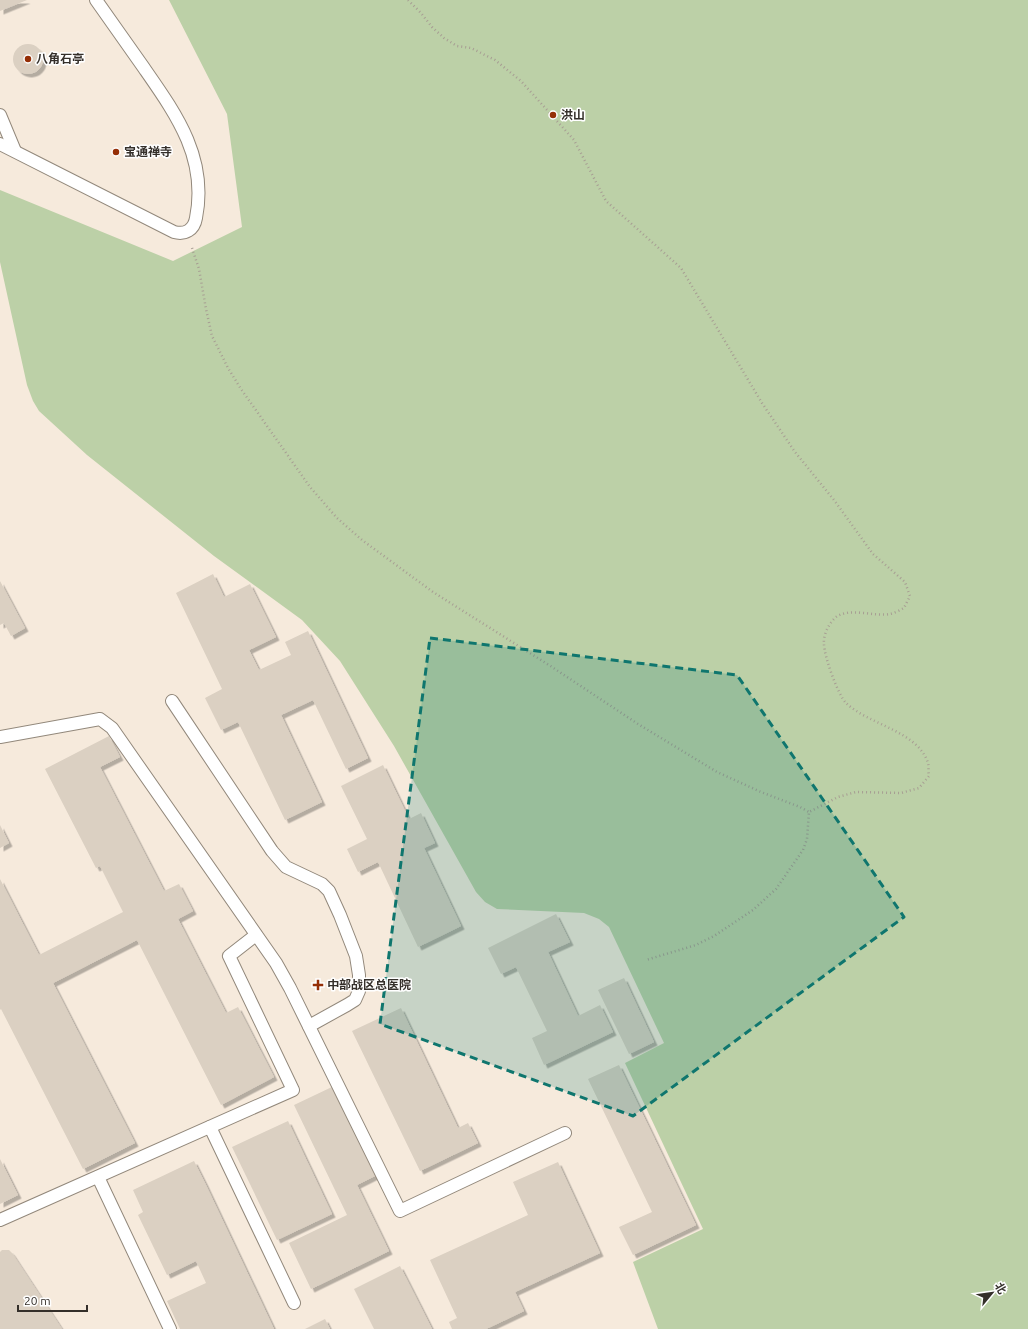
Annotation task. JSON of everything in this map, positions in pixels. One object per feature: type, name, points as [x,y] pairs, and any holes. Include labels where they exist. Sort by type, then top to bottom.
[{"type":"lane","points":[[0,144],[174,232],[182,234],[189,231],[195,222],[197,211],[198,180],[190,146],[167,101],[96,0]]},
{"type":"lane","points":[[0,115],[15,151]]},
{"type":"lane","points":[[172,701],[272,851],[286,867],[322,884],[329,891],[340,916],[356,956],[359,975],[359,991],[352,1002],[309,1026]]},
{"type":"lane","points":[[0,737],[100,719],[112,728],[276,963],[309,1026],[400,1211],[565,1133]]},
{"type":"lane","points":[[0,1220],[294,1090],[229,956],[256,935]]},
{"type":"lane","points":[[210,1127],[294,1303]]},
{"type":"lane","points":[[98,1177],[170,1329]]},
{"type":"path","points":[[408,0],[444,38],[457,46],[471,48],[495,60],[521,81],[574,140],[606,201],[680,268],[762,403],[795,452],[834,500],[873,554],[905,582],[910,596],[904,608],[890,614],[850,613],[836,617],[827,628],[824,644],[836,685],[845,702],[863,716],[898,732],[910,740],[920,750],[928,763],[929,776],[919,788],[901,793],[856,792],[838,797],[809,812]]},
{"type":"path","points":[[186,232],[199,269],[212,336],[228,368],[241,389],[310,487],[337,518],[362,540],[433,592],[552,667],[638,724],[717,772],[809,812]]},
{"type":"path","points":[[646,960],[696,945],[720,932],[753,910],[776,889],[803,850],[808,834],[809,812]]},
{"type":"highlighted area","points":[[430,638],[737,675],[904,917],[633,1116],[380,1024]]},
{"type":"green space","points":[[169,0],[1028,0],[1028,1329],[658,1329],[633,1262],[703,1229],[625,1063],[664,1043],[609,927],[599,919],[584,913],[497,909],[485,902],[476,892],[394,746],[340,661],[302,620],[214,556],[87,455],[39,411],[33,401],[27,385],[0,262],[0,190],[173,261],[242,227],[227,114]]},
{"type":"building","points":[[0,0],[27,0],[0,11]]},
{"type":"building","name":"八角石亭","points":[[28,44],[34,45],[42,53],[42,65],[34,73],[28,74],[22,73],[14,65],[13,59],[14,53],[22,45]]},
{"type":"building","points":[[213,574],[224,597],[250,584],[276,637],[249,650],[259,670],[291,655],[285,642],[308,631],[368,758],[346,769],[313,700],[281,715],[322,802],[285,820],[238,722],[221,730],[205,698],[222,689],[176,593]]},
{"type":"building","points":[[0,581],[25,628],[11,636],[4,623],[0,625]]},
{"type":"building","points":[[109,736],[120,757],[100,767],[164,891],[179,884],[193,911],[178,919],[226,1013],[238,1007],[274,1077],[221,1105],[137,940],[53,983],[135,1143],[83,1169],[1,1009],[0,1010],[0,879],[39,955],[123,912],[100,866],[96,868],[45,769]]},
{"type":"building","points":[[383,765],[409,819],[421,813],[435,843],[424,848],[461,926],[418,947],[378,862],[358,872],[347,849],[367,839],[341,786]]},
{"type":"building","points":[[0,825],[9,843],[0,848]]},
{"type":"building","points":[[556,914],[570,942],[548,952],[578,1016],[600,1005],[613,1032],[544,1065],[532,1038],[547,1031],[516,967],[501,974],[488,948]]},
{"type":"building","points":[[624,978],[654,1042],[629,1054],[598,990]]},
{"type":"building","points":[[401,1008],[458,1128],[468,1123],[478,1143],[420,1171],[352,1031]]},
{"type":"building","points":[[619,1065],[696,1225],[633,1255],[619,1227],[652,1212],[588,1079]]},
{"type":"building","points":[[334,1086],[377,1175],[357,1185],[389,1251],[311,1289],[289,1243],[347,1215],[294,1105]]},
{"type":"building","points":[[288,1121],[332,1214],[277,1240],[232,1147]]},
{"type":"building","points":[[0,1159],[18,1195],[0,1204]]},
{"type":"building","points":[[194,1161],[274,1329],[180,1329],[167,1301],[206,1283],[196,1261],[167,1275],[138,1215],[143,1212],[133,1190]]},
{"type":"building","points":[[558,1162],[600,1253],[515,1292],[524,1311],[486,1329],[452,1329],[449,1322],[457,1318],[430,1260],[528,1215],[513,1182]]},
{"type":"building","points":[[2,1250],[9,1250],[12,1253],[62,1329],[0,1329],[0,1252]]},
{"type":"building","points":[[400,1266],[432,1329],[374,1329],[354,1289]]},
{"type":"building","points":[[325,1319],[330,1329],[305,1329]]},
{"type":"place","name":"八角石亭","points":[[28,59]]},
{"type":"place","name":"洪山","points":[[553,115]]},
{"type":"place","name":"宝通禅寺","points":[[116,152]]},
{"type":"place","name":"中部战区总医院","points":[[318,985]]}]
